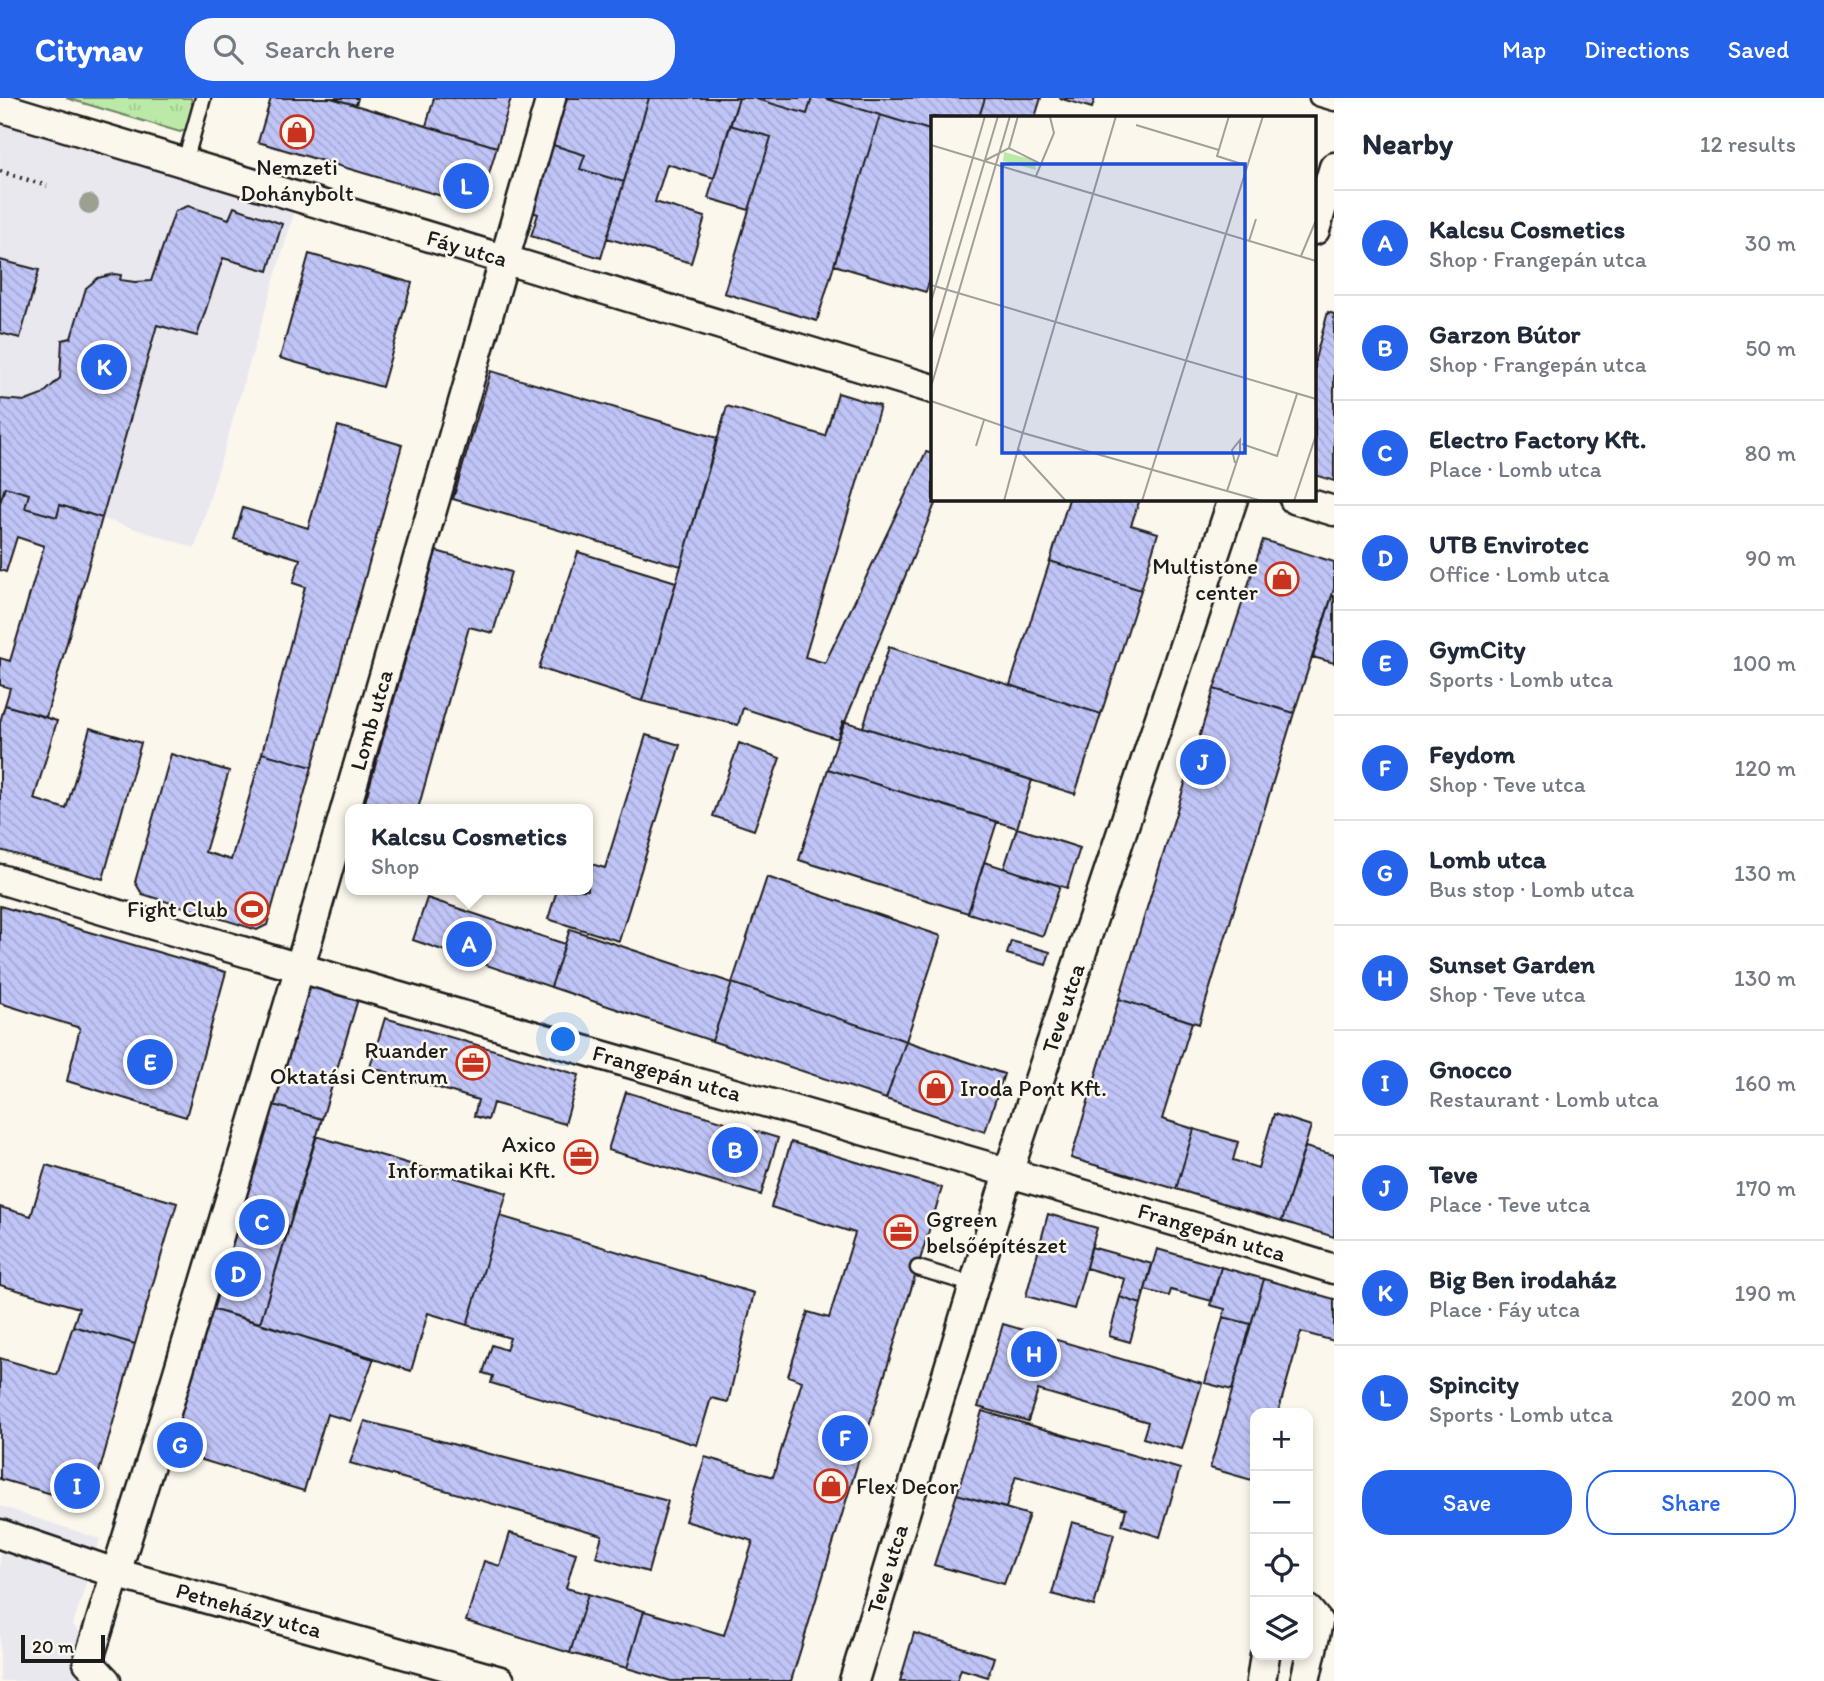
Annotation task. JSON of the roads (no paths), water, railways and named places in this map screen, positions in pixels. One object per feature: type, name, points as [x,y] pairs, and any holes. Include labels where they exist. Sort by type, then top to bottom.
[{"type":"street","name":"Lomb utca","points":[[347,804],[551,98]]},
{"type":"street","name":"Fáy utca","points":[[0,107],[184,165],[931,388]]},
{"type":"street","points":[[1316,227],[1334,167]]},
{"type":"street","name":"Teve utca","points":[[853,1681],[1009,1170],[1233,500]]},
{"type":"street","points":[[1297,500],[1334,511]]},
{"type":"street","name":"Lomb utca","points":[[92,1675],[115,1573],[345,810]]},
{"type":"street","name":"Frangepán utca","points":[[0,878],[299,970],[1009,1170],[1334,1269]]},
{"type":"street","name":"Petneházy utca","points":[[0,1534],[115,1573],[500,1681]]},
{"type":"street","points":[[1306,1681],[1320,1626]]},
{"type":"street","points":[[1261,1681],[1264,1660]]},
{"type":"lane","points":[[184,165],[203,98]]},
{"type":"lane","points":[[1317,98],[1334,103]]},
{"type":"lane","points":[[918,1268],[974,1285]]},
{"type":"place","name":"Nemzeti Dohánybolt","points":[[297,132]]},
{"type":"place","name":"Spincity","points":[[466,186]]},
{"type":"place","name":"Big Ben irodaház","points":[[104,367]]},
{"type":"place","name":"Multistone center","points":[[1282,579]]},
{"type":"place","name":"Teve","points":[[1203,762]]},
{"type":"place","name":"Fight Club","points":[[252,909]]},
{"type":"place","name":"Kalcsu Cosmetics","points":[[469,944]]},
{"type":"place","name":"GymCity","points":[[150,1062]]},
{"type":"place","name":"Ruander Oktatási Centrum","points":[[473,1063]]},
{"type":"place","name":"Iroda Pont Kft.","points":[[936,1088]]},
{"type":"place","name":"Garzon Bútor","points":[[735,1150]]},
{"type":"place","name":"Axico Informatikai Kft.","points":[[581,1157]]},
{"type":"place","name":"Electro Factory Kft.","points":[[262,1222]]},
{"type":"place","name":"Ggreen belsőépítészet","points":[[901,1232]]},
{"type":"place","name":"UTB Envirotec","points":[[238,1274]]},
{"type":"place","name":"Sunset Garden","points":[[1034,1354]]},
{"type":"place","name":"Feydom","points":[[845,1438]]},
{"type":"place","name":"Lomb utca","points":[[180,1445]]},
{"type":"place","name":"Gnocco","points":[[77,1486]]},
{"type":"place","name":"Flex Decor","points":[[831,1486]]}]
